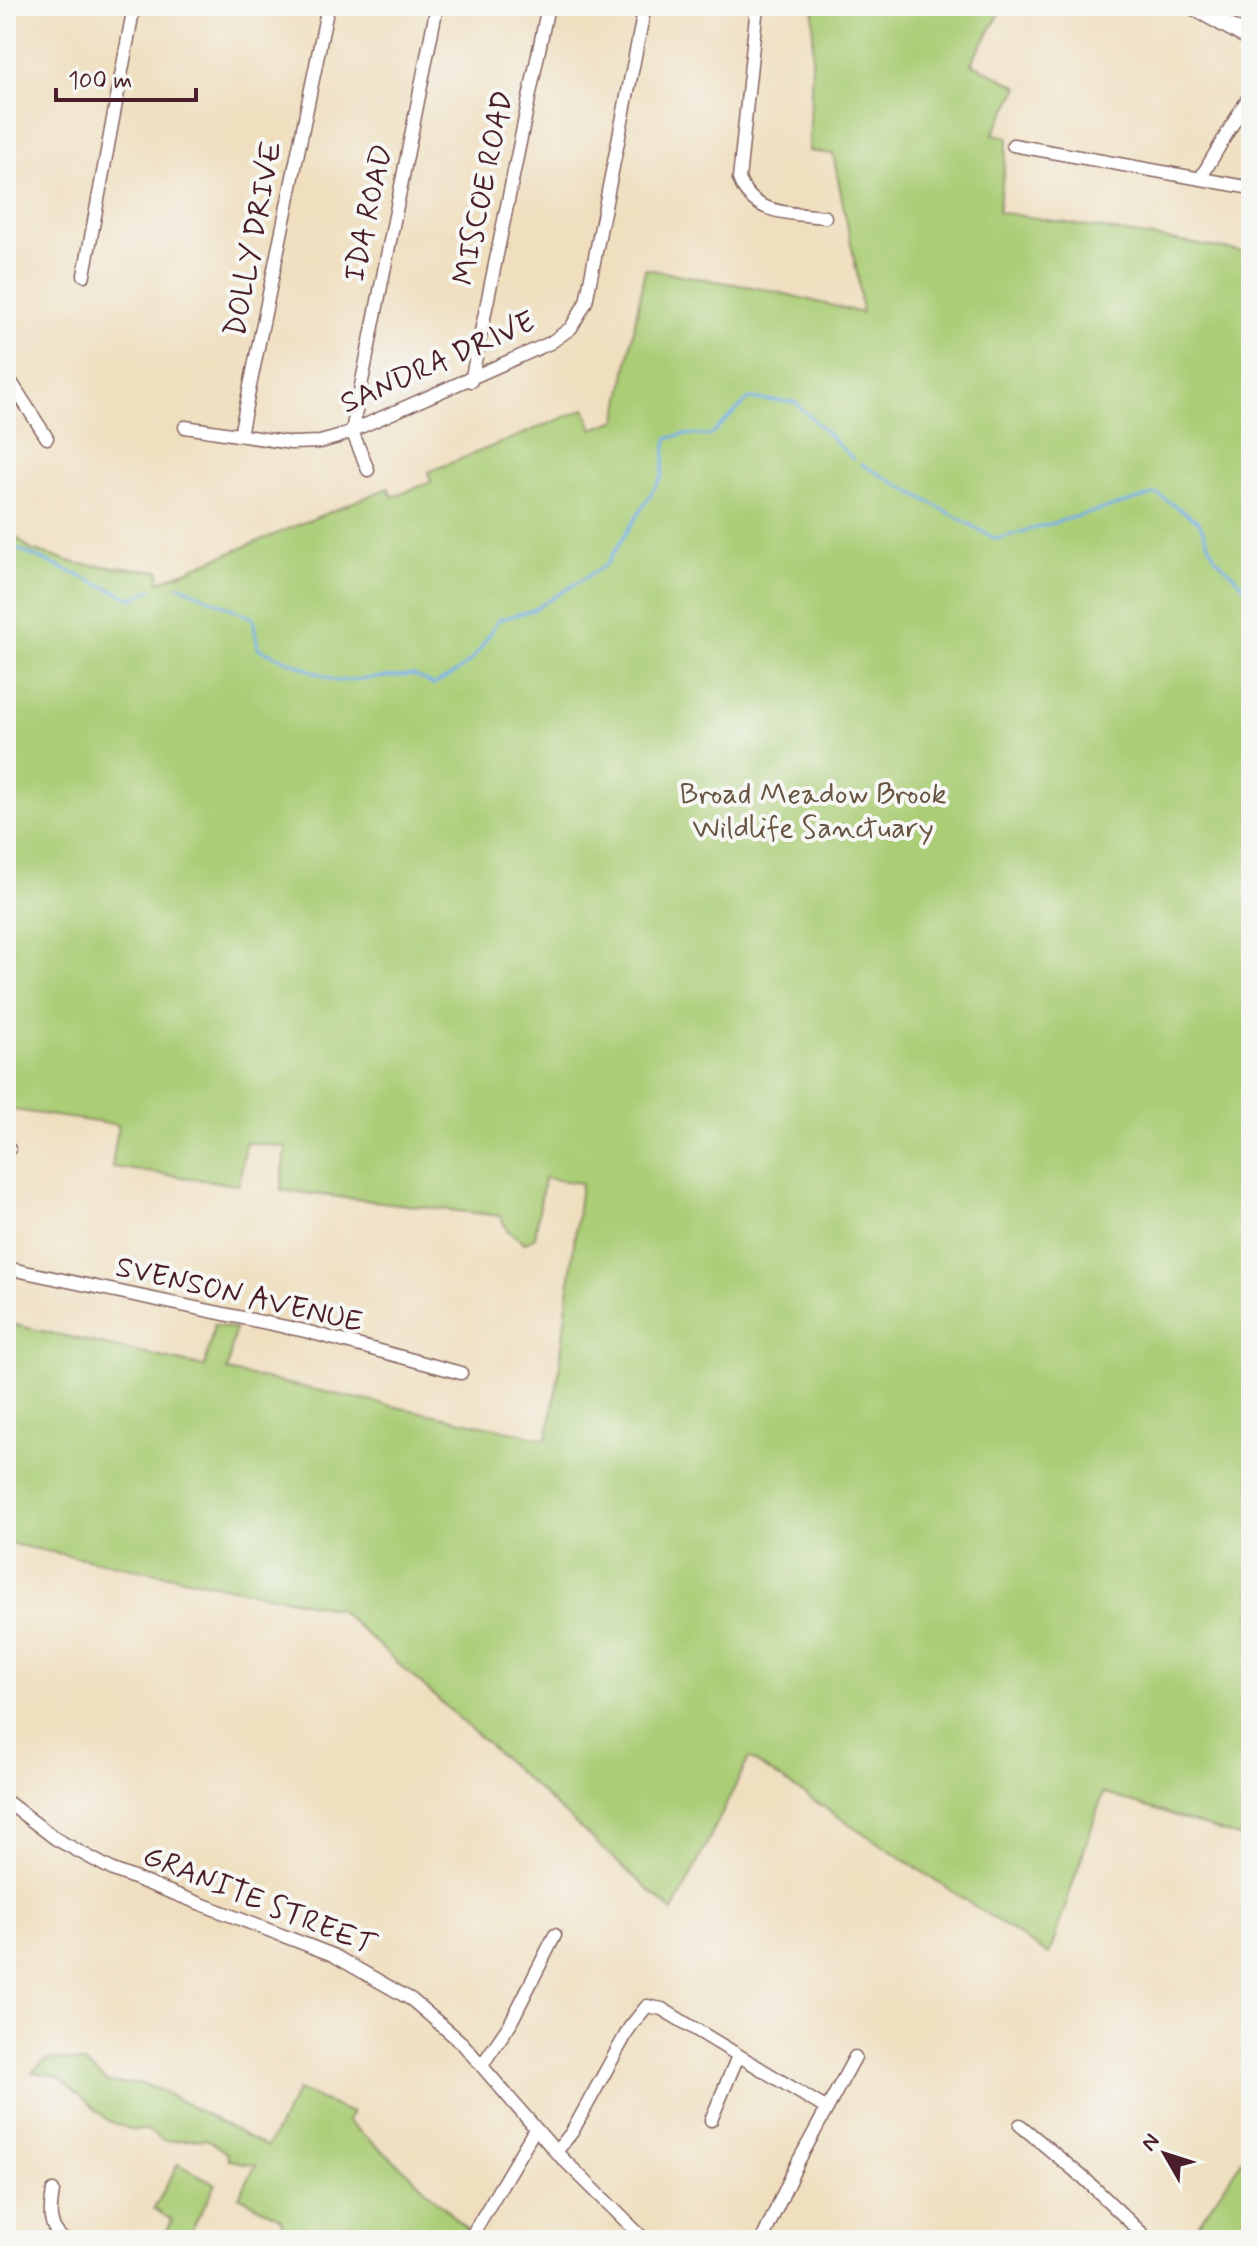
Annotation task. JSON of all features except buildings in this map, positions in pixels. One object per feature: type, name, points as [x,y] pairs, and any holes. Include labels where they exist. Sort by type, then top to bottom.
[{"type":"main road","points":[[1192,6],[1251,39]]},
{"type":"street","points":[[84,275],[134,6]]},
{"type":"street","name":"DOLLY DRIVE","points":[[240,435],[328,6]]},
{"type":"street","name":"IDA ROAD","points":[[352,431],[437,6]]},
{"type":"street","name":"MISCOE ROAD","points":[[471,381],[548,6]]},
{"type":"street","name":"SANDRA DRIVE","points":[[185,427],[302,443],[320,442],[471,381],[564,334],[583,310],[645,6]]},
{"type":"street","points":[[757,6],[739,179],[749,198],[762,207],[825,217]]},
{"type":"street","points":[[1200,179],[1251,93]]},
{"type":"street","points":[[1013,145],[1251,188]]},
{"type":"street","points":[[6,374],[47,438]]},
{"type":"street","points":[[352,431],[368,470]]},
{"type":"street","name":"SVENSON AVENUE","points":[[6,1268],[305,1331],[461,1373]]},
{"type":"street","name":"GRANITE STREET","points":[[6,1801],[56,1839],[113,1870],[367,1971],[440,2021],[556,2152],[645,2240]]},
{"type":"street","points":[[482,2065],[510,2024],[555,1935]]},
{"type":"street","points":[[556,2152],[572,2132],[643,2009],[653,2005],[827,2109]]},
{"type":"street","points":[[711,2120],[738,2056]]},
{"type":"street","points":[[762,2240],[855,2057]]},
{"type":"street","points":[[1020,2125],[1086,2180],[1149,2240]]},
{"type":"street","points":[[469,2240],[535,2129]]},
{"type":"street","points":[[53,2191],[49,2214],[54,2230],[64,2240]]},
{"type":"green space","name":"Broad Meadow Brook Wildlife Sanctuary","points":[[814,6],[1004,6],[971,63],[1019,87],[993,134],[1008,137],[998,212],[1251,253],[1251,1841],[1103,1793],[1049,1955],[749,1758],[673,1912],[338,1609],[6,1543],[6,1323],[205,1367],[214,1325],[235,1329],[227,1371],[547,1439],[558,1380],[581,1183],[544,1178],[535,1237],[525,1243],[508,1231],[500,1216],[281,1190],[286,1147],[246,1142],[239,1185],[112,1167],[118,1125],[6,1109],[6,528],[31,550],[79,564],[160,571],[159,582],[388,488],[393,497],[431,482],[428,472],[585,409],[593,429],[617,420],[645,269],[769,290],[862,313],[833,154],[809,151]]},
{"type":"green space","points":[[57,2059],[84,2063],[108,2083],[142,2084],[160,2090],[267,2147],[298,2090],[352,2113],[347,2121],[410,2174],[468,2231],[463,2240],[275,2240],[283,2225],[282,2219],[239,2196],[256,2165],[229,2160],[227,2153],[206,2139],[163,2141],[147,2130],[132,2130],[109,2121],[59,2077],[32,2072],[44,2061]]},
{"type":"green space","points":[[1251,2147],[1251,2240],[1187,2240]]},
{"type":"green space","points":[[178,2164],[216,2184],[186,2240],[162,2240],[172,2220],[154,2209]]},
{"type":"waterway","points":[[178,585],[253,618],[258,648],[336,681],[414,675],[433,685],[465,666],[485,643],[498,620],[533,610],[606,565],[662,476],[667,439],[683,434],[709,436],[749,399],[795,402],[853,459]]},
{"type":"waterway","points":[[861,464],[996,539],[1157,494],[1199,522],[1215,557],[1245,587],[1251,586]]},
{"type":"waterway","points":[[6,544],[133,599],[152,589]]}]
